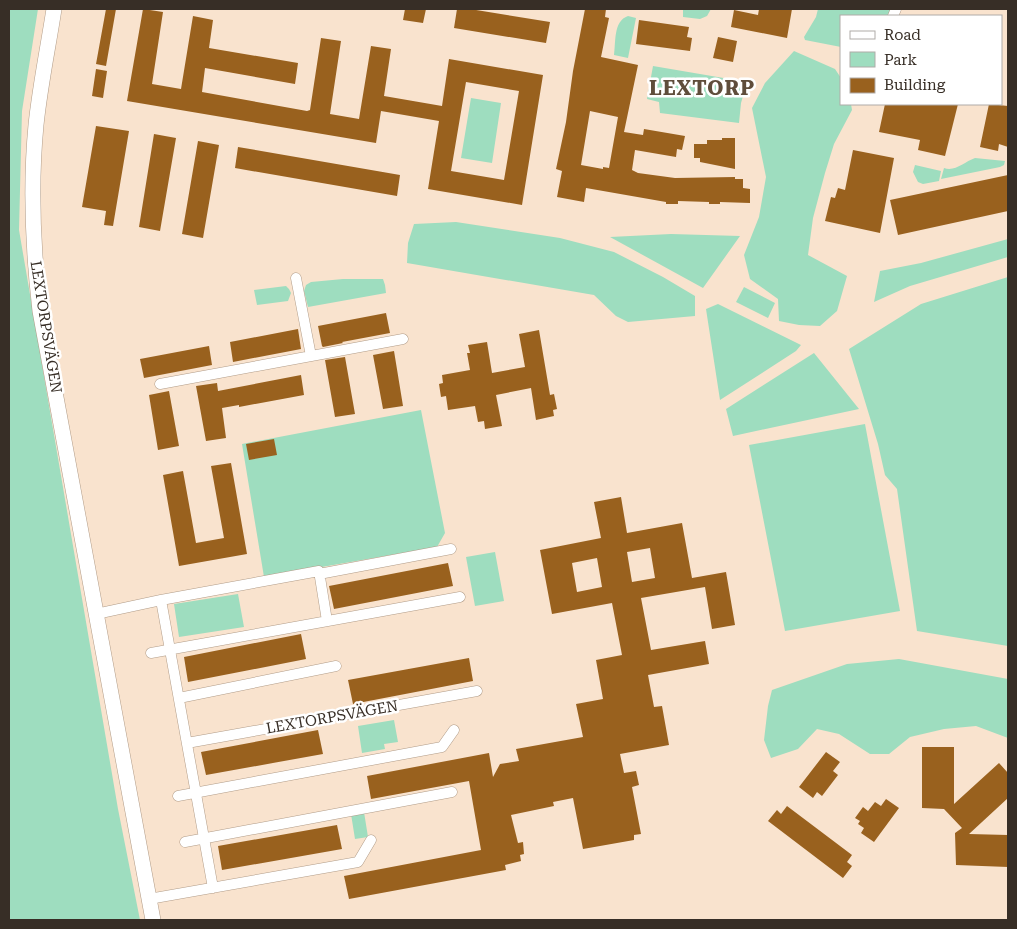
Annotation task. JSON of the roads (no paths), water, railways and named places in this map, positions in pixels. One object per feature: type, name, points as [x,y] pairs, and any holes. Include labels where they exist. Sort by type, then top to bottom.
[{"type":"street","name":"LEXTORPSVÄGEN","points":[[54,9],[36,128],[33,182],[36,272],[40,312],[153,920]]},
{"type":"street","points":[[296,278],[311,356]]},
{"type":"street","points":[[160,384],[403,339]]},
{"type":"street","points":[[319,574],[451,549]]},
{"type":"street","points":[[96,614],[319,571],[327,621]]},
{"type":"street","points":[[151,653],[460,597]]},
{"type":"street","points":[[161,600],[213,888]]},
{"type":"street","points":[[179,698],[336,666]]},
{"type":"street","name":"LEXTORPSVÄGEN","points":[[187,743],[477,691]]},
{"type":"street","points":[[178,796],[442,746],[454,730]]},
{"type":"street","points":[[185,842],[452,792]]},
{"type":"street","points":[[149,899],[358,862],[371,840]]},
{"type":"district","name":"LEXTORP","points":[[702,88]]}]
